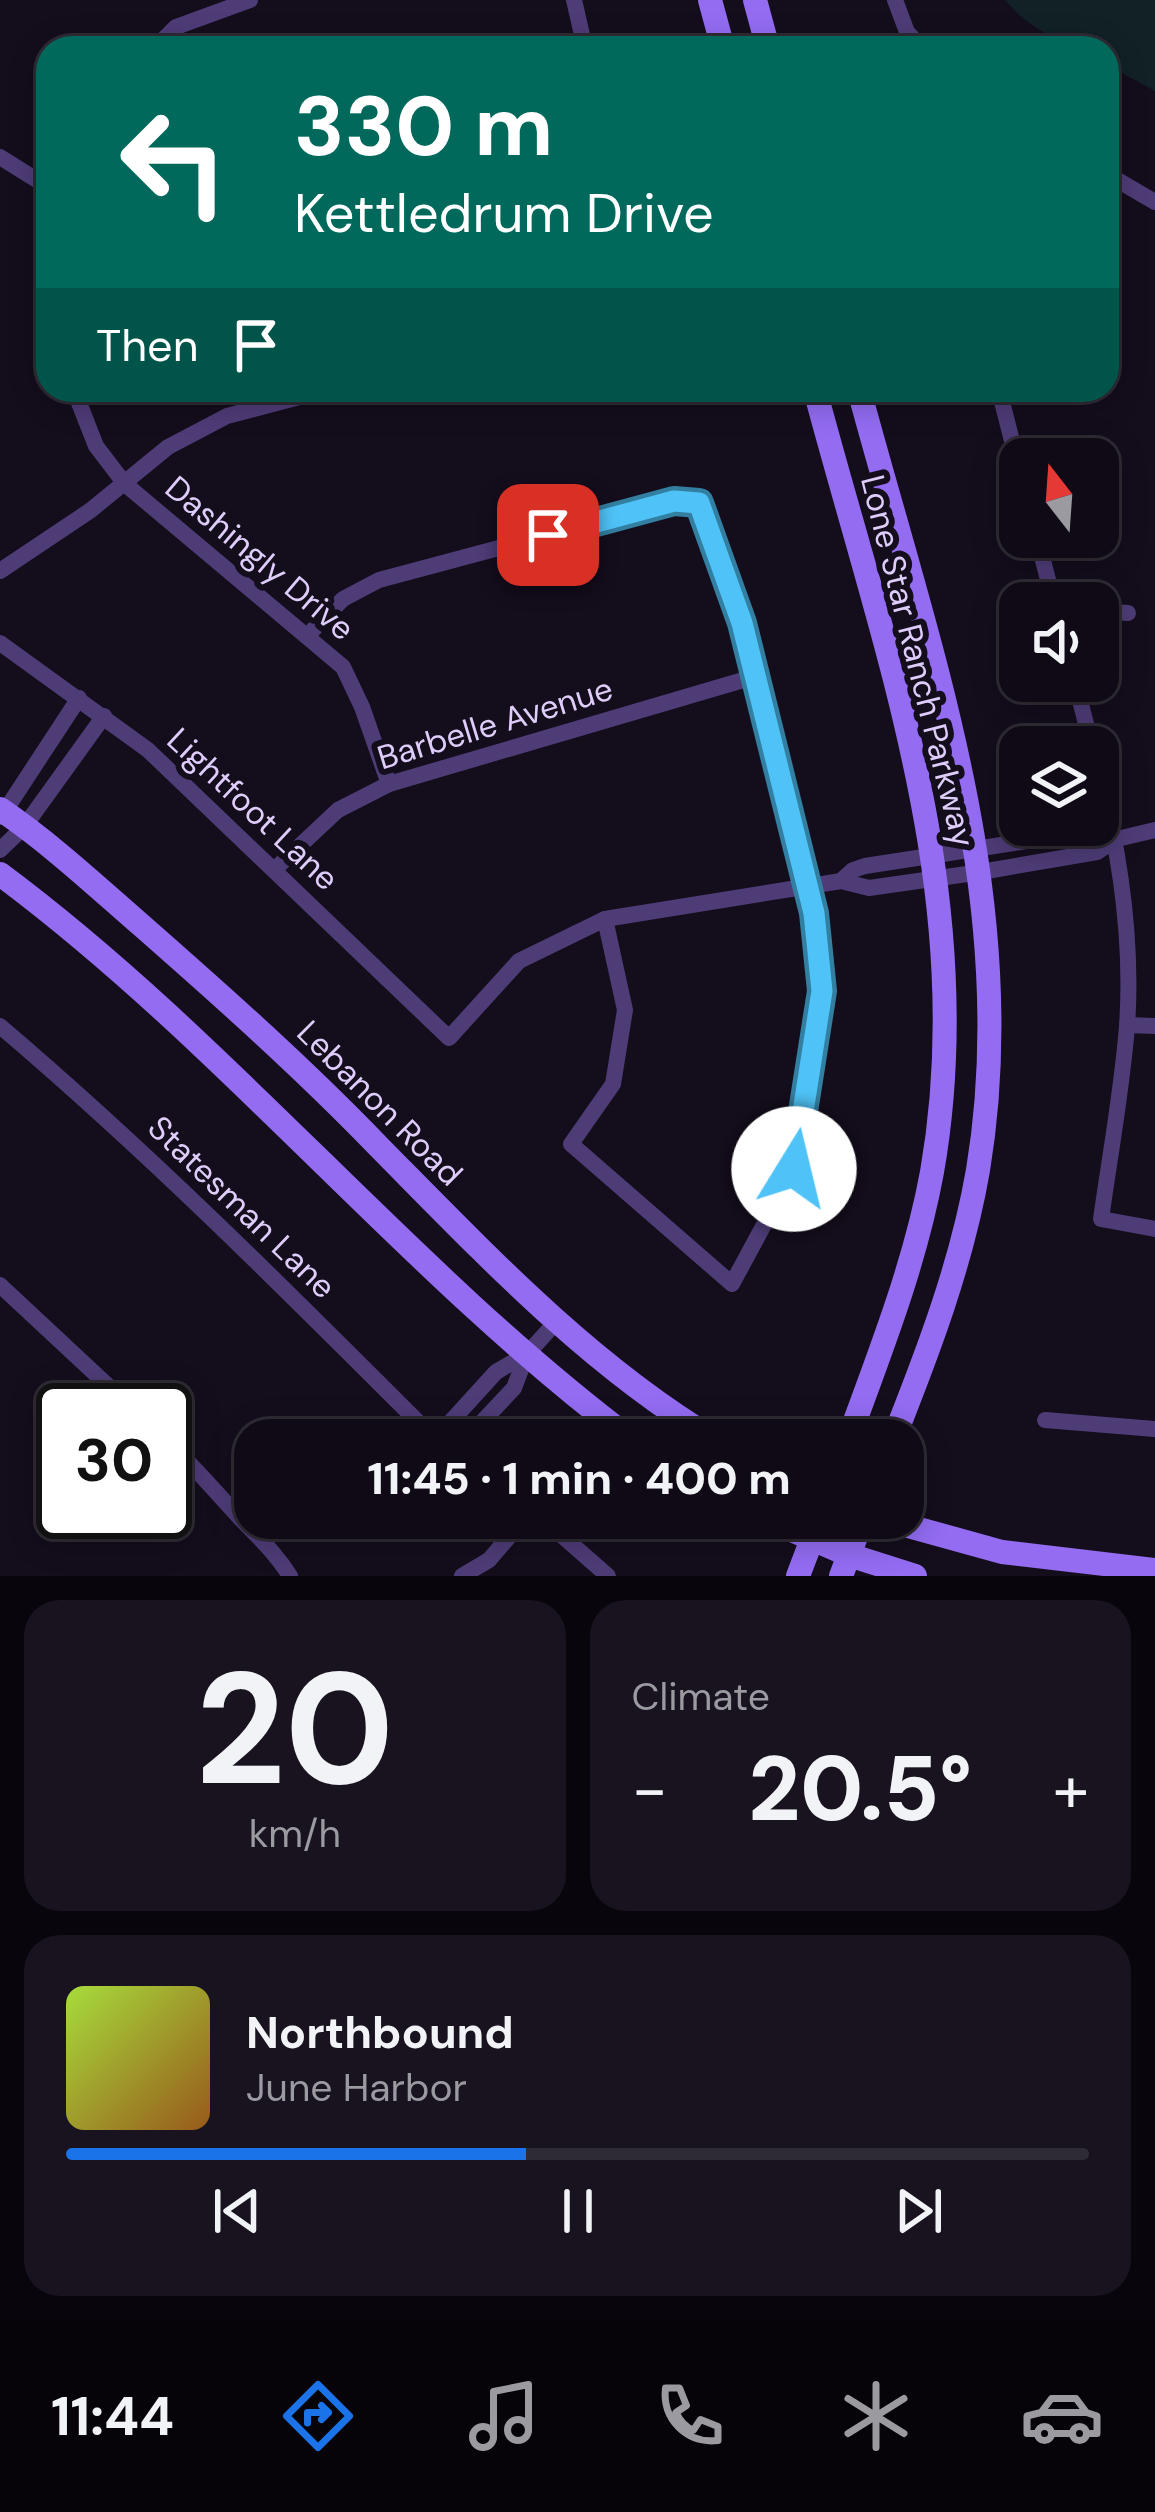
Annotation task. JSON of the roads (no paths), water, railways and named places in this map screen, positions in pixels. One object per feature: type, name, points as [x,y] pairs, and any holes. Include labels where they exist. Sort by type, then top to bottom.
[{"type":"main road","points":[[710,0],[720,36]]},
{"type":"main road","points":[[755,0],[765,36]]},
{"type":"main road","name":"Lone Star Ranch Parkway","points":[[818,402],[904,724],[935,867],[947,1015],[932,1173],[907,1277],[856,1419]]},
{"type":"main road","name":"Lone Star Ranch Parkway","points":[[862,402],[960,767],[979,861],[990,1022],[977,1171],[953,1274],[901,1419]]},
{"type":"main road","name":"Lebanon Road","points":[[7,817],[253,1022],[467,1236],[638,1390],[683,1419]]},
{"type":"main road","points":[[0,874],[146,994],[527,1354],[606,1419]]},
{"type":"main road","points":[[924,1531],[1002,1552],[1155,1570]]},
{"type":"main road","points":[[798,1576],[812,1539]]},
{"type":"main road","points":[[824,1539],[845,1565],[915,1576]]},
{"type":"street","points":[[167,36],[176,27],[250,0]]},
{"type":"street","points":[[574,0],[582,36]]},
{"type":"street","points":[[895,0],[911,36]]},
{"type":"street","points":[[0,157],[36,180]]},
{"type":"street","points":[[1119,181],[1155,202]]},
{"type":"street","name":"Dashingly Drive","points":[[79,402],[96,446],[125,484],[343,667],[388,784]]},
{"type":"street","points":[[0,571],[125,484],[168,447],[227,416],[280,402]]},
{"type":"street","points":[[1001,402],[1011,438]]},
{"type":"street","points":[[308,635],[343,599],[379,580],[674,501],[699,503],[757,676],[809,886],[822,991],[794,1169],[732,1285],[571,1144],[613,1084],[625,1010],[605,919],[809,886],[842,881],[865,866],[935,867],[1097,852],[1106,846]]},
{"type":"street","points":[[1119,612],[1128,613]]},
{"type":"street","name":"Lightfoot Lane","points":[[0,643],[148,750],[449,1038],[519,961],[605,919]]},
{"type":"street","name":"Barbelle Avenue","points":[[275,869],[338,809],[388,784],[757,676]]},
{"type":"street","points":[[0,850],[7,817],[79,698]]},
{"type":"street","points":[[7,817],[104,716]]},
{"type":"street","points":[[1119,839],[1155,830]]},
{"type":"street","points":[[1118,846],[1127,936],[1127,1025],[1102,1219],[1155,1229]]},
{"type":"street","points":[[1127,1025],[1155,1026]]},
{"type":"street","name":"Statesman Lane","points":[[0,1026],[76,1090],[415,1419]]},
{"type":"street","points":[[0,1286],[105,1383]]},
{"type":"street","points":[[453,1419],[496,1372],[527,1354],[558,1320]]},
{"type":"street","points":[[485,1419],[514,1388],[527,1354]]},
{"type":"street","points":[[1045,1420],[1155,1429]]},
{"type":"street","points":[[192,1466],[274,1551],[290,1576]]},
{"type":"street","points":[[462,1576],[489,1560],[507,1539]]},
{"type":"street","points":[[566,1539],[608,1576]]}]
